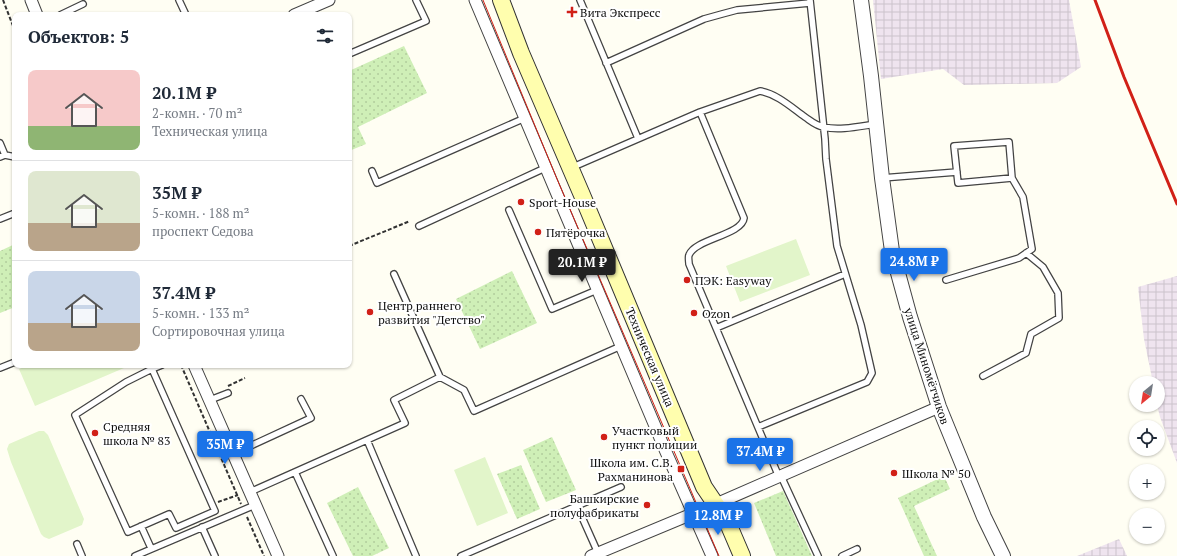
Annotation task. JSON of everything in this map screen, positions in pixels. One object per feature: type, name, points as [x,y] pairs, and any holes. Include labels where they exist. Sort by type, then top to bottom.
[{"type":"main road","name":"Техническая улица","points":[[501,0],[521,53],[704,487],[727,521],[742,556]]},
{"type":"street","points":[[31,0],[36,12]]},
{"type":"street","points":[[301,12],[329,0]]},
{"type":"street","points":[[475,0],[666,452],[712,556]]},
{"type":"street","name":"улица Миномётчиков","points":[[861,0],[892,251],[910,317],[939,407],[984,517],[1003,556]]},
{"type":"street","points":[[195,368],[278,556]]},
{"type":"street","points":[[594,555],[716,504],[939,407]]},
{"type":"lane","points":[[179,0],[185,12]]},
{"type":"lane","points":[[352,53],[426,21],[416,0]]},
{"type":"lane","points":[[580,0],[637,136]]},
{"type":"lane","points":[[606,63],[704,19],[737,10],[810,1],[826,159],[837,246],[861,325],[872,373],[870,380],[867,382],[758,427]]},
{"type":"lane","points":[[66,12],[83,4]]},
{"type":"lane","points":[[570,168],[700,112],[760,91],[769,92],[816,125],[824,128],[876,124]]},
{"type":"lane","points":[[700,112],[744,218],[744,222],[739,227],[704,243],[693,250],[689,255],[689,264],[758,427],[818,556]]},
{"type":"lane","points":[[372,171],[377,183],[525,118]]},
{"type":"lane","points":[[946,280],[1019,258],[1032,249],[1023,197],[1012,178],[1009,142],[954,146],[958,183],[1012,178]]},
{"type":"lane","points":[[0,143],[3,156]]},
{"type":"lane","points":[[419,226],[545,168]]},
{"type":"lane","points":[[882,178],[957,172]]},
{"type":"lane","points":[[509,210],[552,309],[598,290]]},
{"type":"lane","points":[[0,219],[12,214]]},
{"type":"lane","points":[[983,376],[1026,353],[1032,334],[1059,318],[1058,293],[1043,266],[1026,253]]},
{"type":"lane","points":[[394,274],[440,377],[464,390],[474,410],[621,346]]},
{"type":"lane","points":[[716,328],[845,274]]},
{"type":"lane","points":[[0,368],[12,363]]},
{"type":"lane","points":[[152,369],[215,511],[176,528],[169,514],[128,532],[75,415],[126,382],[152,369]]},
{"type":"lane","points":[[250,492],[405,423],[394,400],[440,377]]},
{"type":"lane","points":[[210,400],[227,390]]},
{"type":"lane","points":[[233,454],[311,418],[301,399]]},
{"type":"lane","points":[[367,440],[416,556]]},
{"type":"lane","points":[[295,472],[332,556]]},
{"type":"lane","points":[[461,556],[621,487]]},
{"type":"lane","points":[[134,556],[256,505]]},
{"type":"lane","points":[[577,506],[594,555]]},
{"type":"lane","points":[[141,526],[151,548]]},
{"type":"lane","points":[[202,527],[215,556]]},
{"type":"lane","points":[[76,544],[82,556]]},
{"type":"lane","points":[[842,556],[857,549]]},
{"type":"path","points":[[3,0],[12,23]]},
{"type":"path","points":[[352,245],[410,221]]},
{"type":"path","points":[[182,368],[264,556]]},
{"type":"path","points":[[227,390],[245,378]]},
{"type":"shaded area","points":[[873,0],[1069,0],[1081,67],[1057,83],[964,85],[943,69],[881,79]]},
{"type":"shaded area","points":[[1177,276],[1177,463],[1165,431],[1165,420],[1161,420],[1159,412],[1165,412],[1165,376],[1152,376],[1144,339],[1138,287]]},
{"type":"shaded area","points":[[1119,539],[1127,556],[1077,556]]},
{"type":"green space","points":[[404,46],[427,93],[358,127],[366,144],[352,150],[352,70]]},
{"type":"green space","points":[[796,239],[810,275],[740,302],[726,266]]},
{"type":"green space","points":[[12,245],[12,308],[0,313],[0,251]]},
{"type":"green space","points":[[512,271],[537,323],[480,349],[456,299]]},
{"type":"green space","points":[[22,368],[124,368],[35,406],[19,369]]},
{"type":"green space","points":[[39,431],[44,431],[48,435],[84,519],[82,525],[49,539],[41,534],[7,449],[9,444]]},
{"type":"green space","points":[[552,437],[576,490],[546,502],[523,450]]},
{"type":"green space","points":[[485,457],[508,513],[477,526],[454,470]]},
{"type":"green space","points":[[521,465],[540,509],[517,519],[497,474]]},
{"type":"green space","points":[[944,476],[950,489],[914,506],[937,556],[924,556],[898,498]]},
{"type":"green space","points":[[358,487],[389,548],[372,556],[353,556],[327,503]]},
{"type":"green space","points":[[783,491],[812,556],[776,556],[754,503]]},
{"type":"tram line","points":[[483,0],[557,179],[719,556]]},
{"type":"railway","points":[[1095,0],[1124,77],[1177,204]]},
{"type":"place","name":"Вита Экспресс","points":[[572,12]]},
{"type":"place","name":"Sport-House","points":[[521,202]]},
{"type":"place","name":"Пятёрочка","points":[[538,232]]},
{"type":"place","name":"ПЭК: Easyway","points":[[687,280]]},
{"type":"place","name":"Центр раннего развития \"Детство\"","points":[[370,312]]},
{"type":"place","name":"Ozon","points":[[694,313]]},
{"type":"place","name":"Средняя школа № 83","points":[[95,433]]},
{"type":"place","name":"Участковый пункт полиции","points":[[604,437]]},
{"type":"place","name":"Школа им. С.В. Рахманинова","points":[[681,469]]},
{"type":"place","name":"Школа № 50","points":[[894,473]]},
{"type":"place","name":"Башкирские полуфабрикаты","points":[[647,505]]}]
